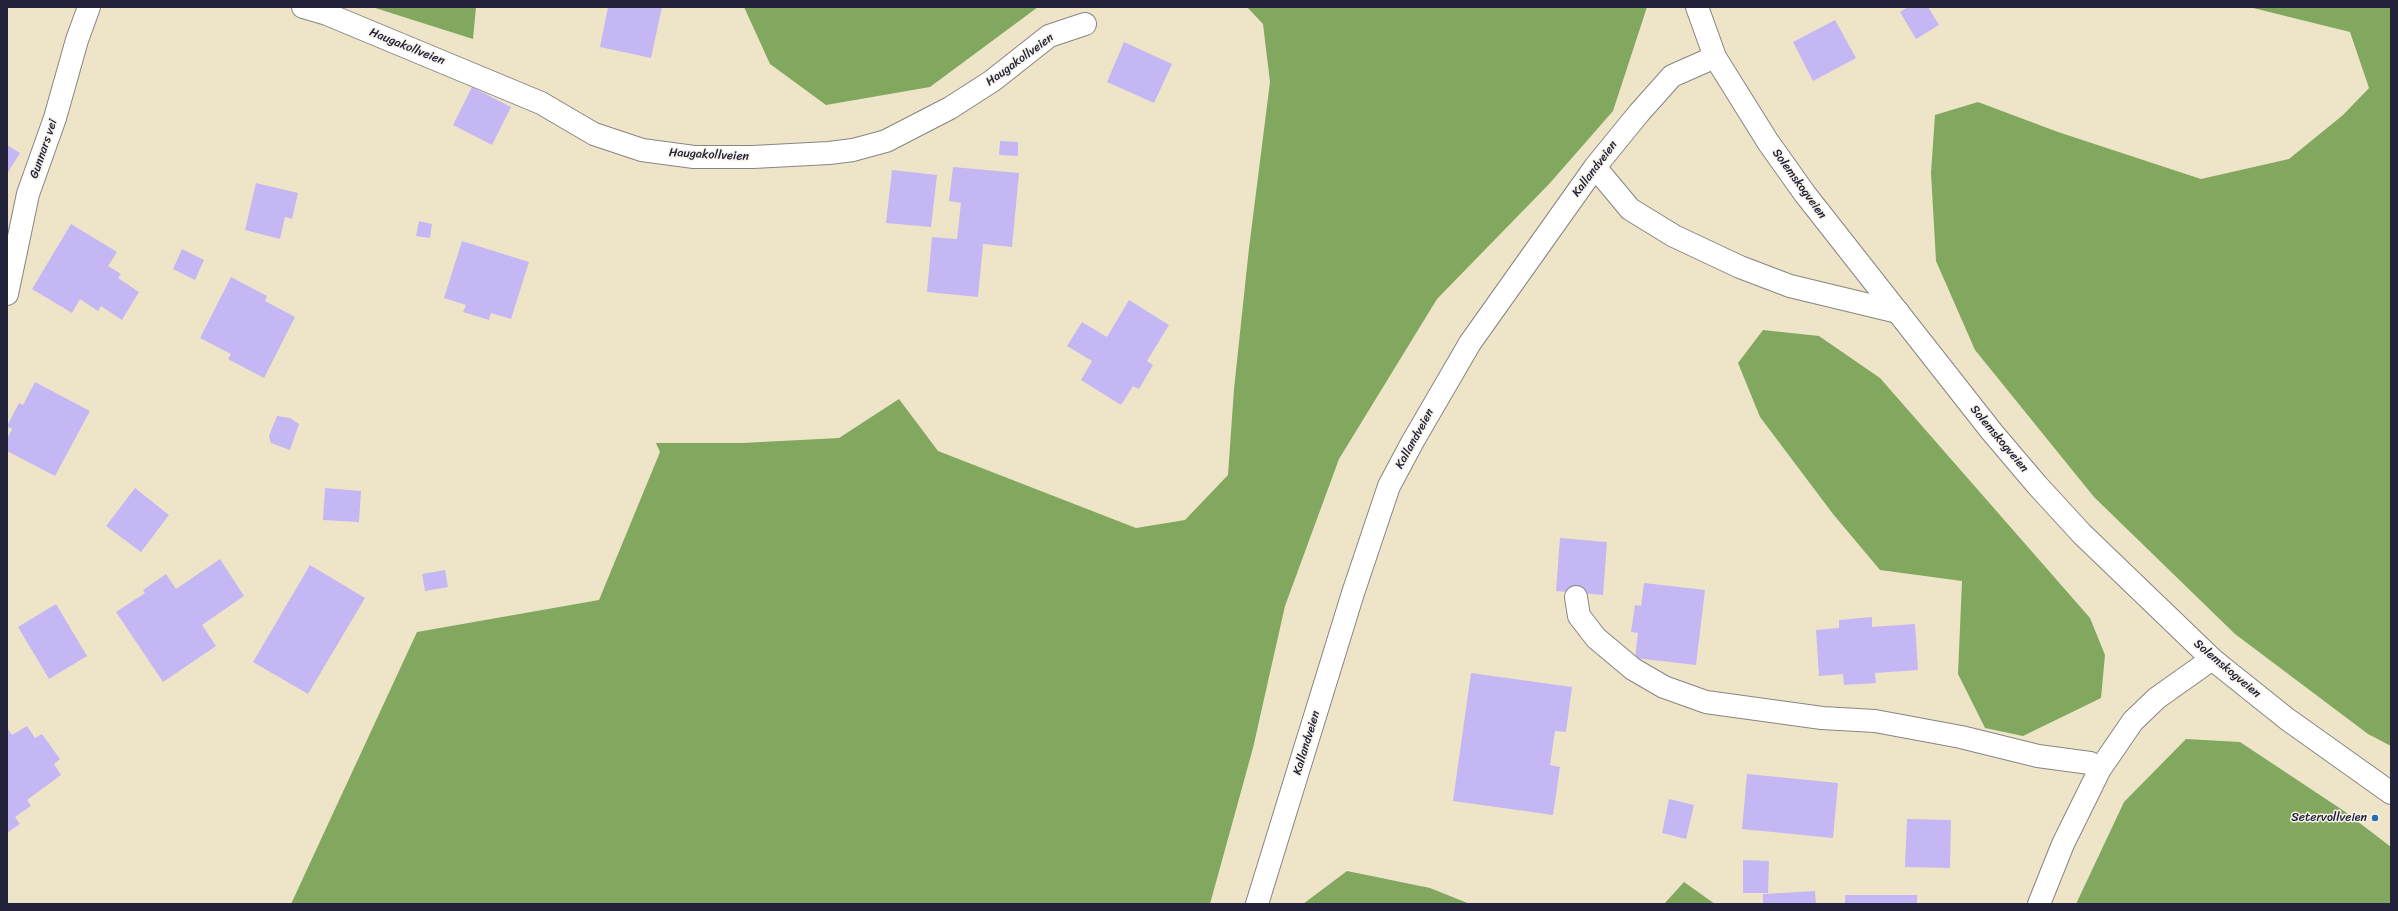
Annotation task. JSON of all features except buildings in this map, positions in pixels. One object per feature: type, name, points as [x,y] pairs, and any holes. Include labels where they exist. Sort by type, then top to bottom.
[{"type":"street","name":"Gunnars vei","points":[[7,294],[28,194],[55,118],[77,40],[89,7]]},
{"type":"street","name":"Haugakollveien","points":[[303,7],[334,17],[541,103],[594,134],[642,150],[694,157],[753,157],[829,153],[853,150],[886,141],[950,108],[992,81],[1049,36],[1085,24]]},
{"type":"street","name":"Solemskogveien","points":[[1697,7],[1715,57],[1768,142],[1805,194],[1992,432],[2037,485],[2088,539],[2212,659],[2287,719],[2391,793]]},
{"type":"street","name":"Kallandveien","points":[[1257,904],[1352,593],[1389,486],[1446,382],[1470,343],[1596,167],[1638,113],[1672,76],[1715,57]]},
{"type":"street","points":[[1596,167],[1630,209],[1674,236],[1740,267],[1790,286],[1898,312]]},
{"type":"street","points":[[1576,597],[1579,616],[1601,643],[1633,669],[1664,687],[1706,702],[1822,718],[1875,721],[1961,737],[2038,756],[2090,763],[2100,769]]},
{"type":"street","points":[[2039,904],[2063,844],[2100,769],[2133,721],[2157,698],[2212,659]]},
{"type":"green space","points":[[372,7],[476,7],[473,39]]},
{"type":"green space","points":[[744,7],[1038,7],[930,87],[826,105],[770,64]]},
{"type":"green space","points":[[1247,7],[1647,7],[1613,111],[1550,183],[1437,299],[1339,459],[1285,606],[1253,748],[1210,904],[291,904],[417,632],[599,600],[660,452],[656,443],[742,443],[839,438],[899,399],[938,451],[1136,528],[1185,520],[1228,475],[1234,389],[1249,248],[1270,82],[1263,24]]},
{"type":"green space","points":[[2249,7],[2391,7],[2391,746],[2368,734],[2235,634],[2094,497],[1975,350],[1936,261],[1931,173],[1935,115],[1978,102],[2058,132],[2201,179],[2289,159],[2343,115],[2369,88],[2350,32]]},
{"type":"green space","points":[[1763,330],[1819,336],[1880,378],[2090,618],[2105,655],[2101,698],[2023,736],[1985,728],[1958,674],[1962,581],[1880,570],[1833,514],[1760,417],[1738,363]]},
{"type":"green space","points":[[2186,739],[2240,742],[2344,811],[2391,847],[2391,904],[2076,904],[2124,802]]},
{"type":"green space","points":[[1347,871],[1430,888],[1470,904],[1303,904]]},
{"type":"green space","points":[[1684,882],[1715,904],[1664,904]]},
{"type":"place","name":"Setervollveien","points":[[2375,818]]}]
